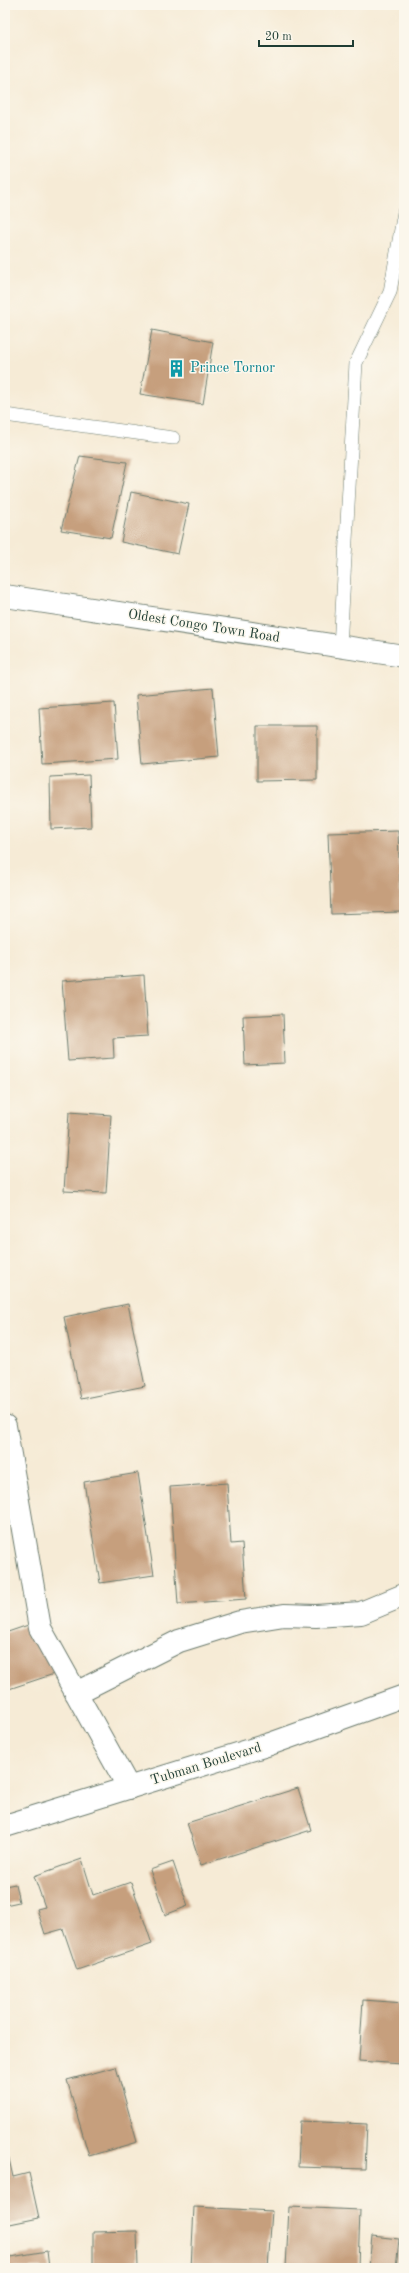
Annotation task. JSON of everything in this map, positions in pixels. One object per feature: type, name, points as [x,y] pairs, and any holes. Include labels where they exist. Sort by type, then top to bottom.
[{"type":"main road","name":"Oldest Congo Town Road","points":[[5,596],[404,656]]},
{"type":"main road","points":[[5,1426],[40,1628],[128,1788]]},
{"type":"main road","points":[[76,1693],[179,1641],[240,1622],[284,1615],[316,1616],[361,1613],[404,1595]]},
{"type":"main road","name":"Tubman Boulevard","points":[[5,1826],[270,1744],[404,1696]]},
{"type":"lane","points":[[340,647],[356,364],[390,292],[404,212]]},
{"type":"lane","points":[[5,415],[173,438]]},
{"type":"building","name":"Prince Tornor","points":[[152,330],[213,342],[203,404],[140,394]]},
{"type":"building","points":[[80,456],[127,462],[111,538],[61,530]]},
{"type":"building","points":[[131,492],[189,504],[178,554],[121,542]]},
{"type":"building","points":[[213,688],[219,757],[142,764],[136,695]]},
{"type":"building","points":[[114,703],[118,759],[42,764],[39,708]]},
{"type":"building","points":[[257,726],[317,726],[317,780],[257,781]]},
{"type":"building","points":[[89,775],[91,827],[51,829],[50,777]]},
{"type":"building","points":[[398,831],[401,912],[331,914],[328,833]]},
{"type":"building","points":[[144,975],[148,1036],[113,1038],[114,1058],[68,1061],[62,981]]},
{"type":"building","points":[[283,1014],[285,1063],[245,1065],[243,1016]]},
{"type":"building","points":[[69,1112],[111,1115],[106,1193],[64,1191]]},
{"type":"building","points":[[128,1304],[145,1386],[81,1399],[64,1317]]},
{"type":"building","points":[[138,1473],[154,1575],[100,1583],[84,1482]]},
{"type":"building","points":[[227,1483],[231,1544],[242,1543],[246,1599],[178,1604],[170,1487]]},
{"type":"building","points":[[37,1622],[54,1674],[6,1690],[5,1633]]},
{"type":"building","points":[[298,1788],[311,1830],[201,1865],[187,1823]]},
{"type":"building","points":[[82,1859],[93,1895],[131,1882],[152,1944],[77,1970],[63,1929],[45,1934],[37,1909],[45,1907],[34,1876]]},
{"type":"building","points":[[173,1862],[188,1906],[165,1915],[150,1870]]},
{"type":"building","points":[[15,1884],[19,1902],[5,1905],[5,1886]]},
{"type":"building","points":[[363,2000],[404,2003],[402,2064],[359,2061]]},
{"type":"building","points":[[116,2067],[137,2142],[89,2156],[67,2080]]},
{"type":"building","points":[[300,2121],[367,2124],[365,2169],[298,2167]]},
{"type":"building","points":[[5,2141],[13,2177],[29,2173],[39,2218],[5,2225]]},
{"type":"building","points":[[194,2207],[272,2211],[268,2268],[191,2268]]},
{"type":"building","points":[[289,2207],[360,2210],[358,2268],[286,2268]]},
{"type":"building","points":[[137,2231],[138,2268],[93,2268],[93,2232]]},
{"type":"building","points":[[372,2236],[399,2239],[396,2268],[369,2268]]},
{"type":"building","points":[[47,2251],[49,2268],[5,2268],[5,2258]]},
{"type":"place","name":"Prince Tornor","points":[[177,368]]}]
